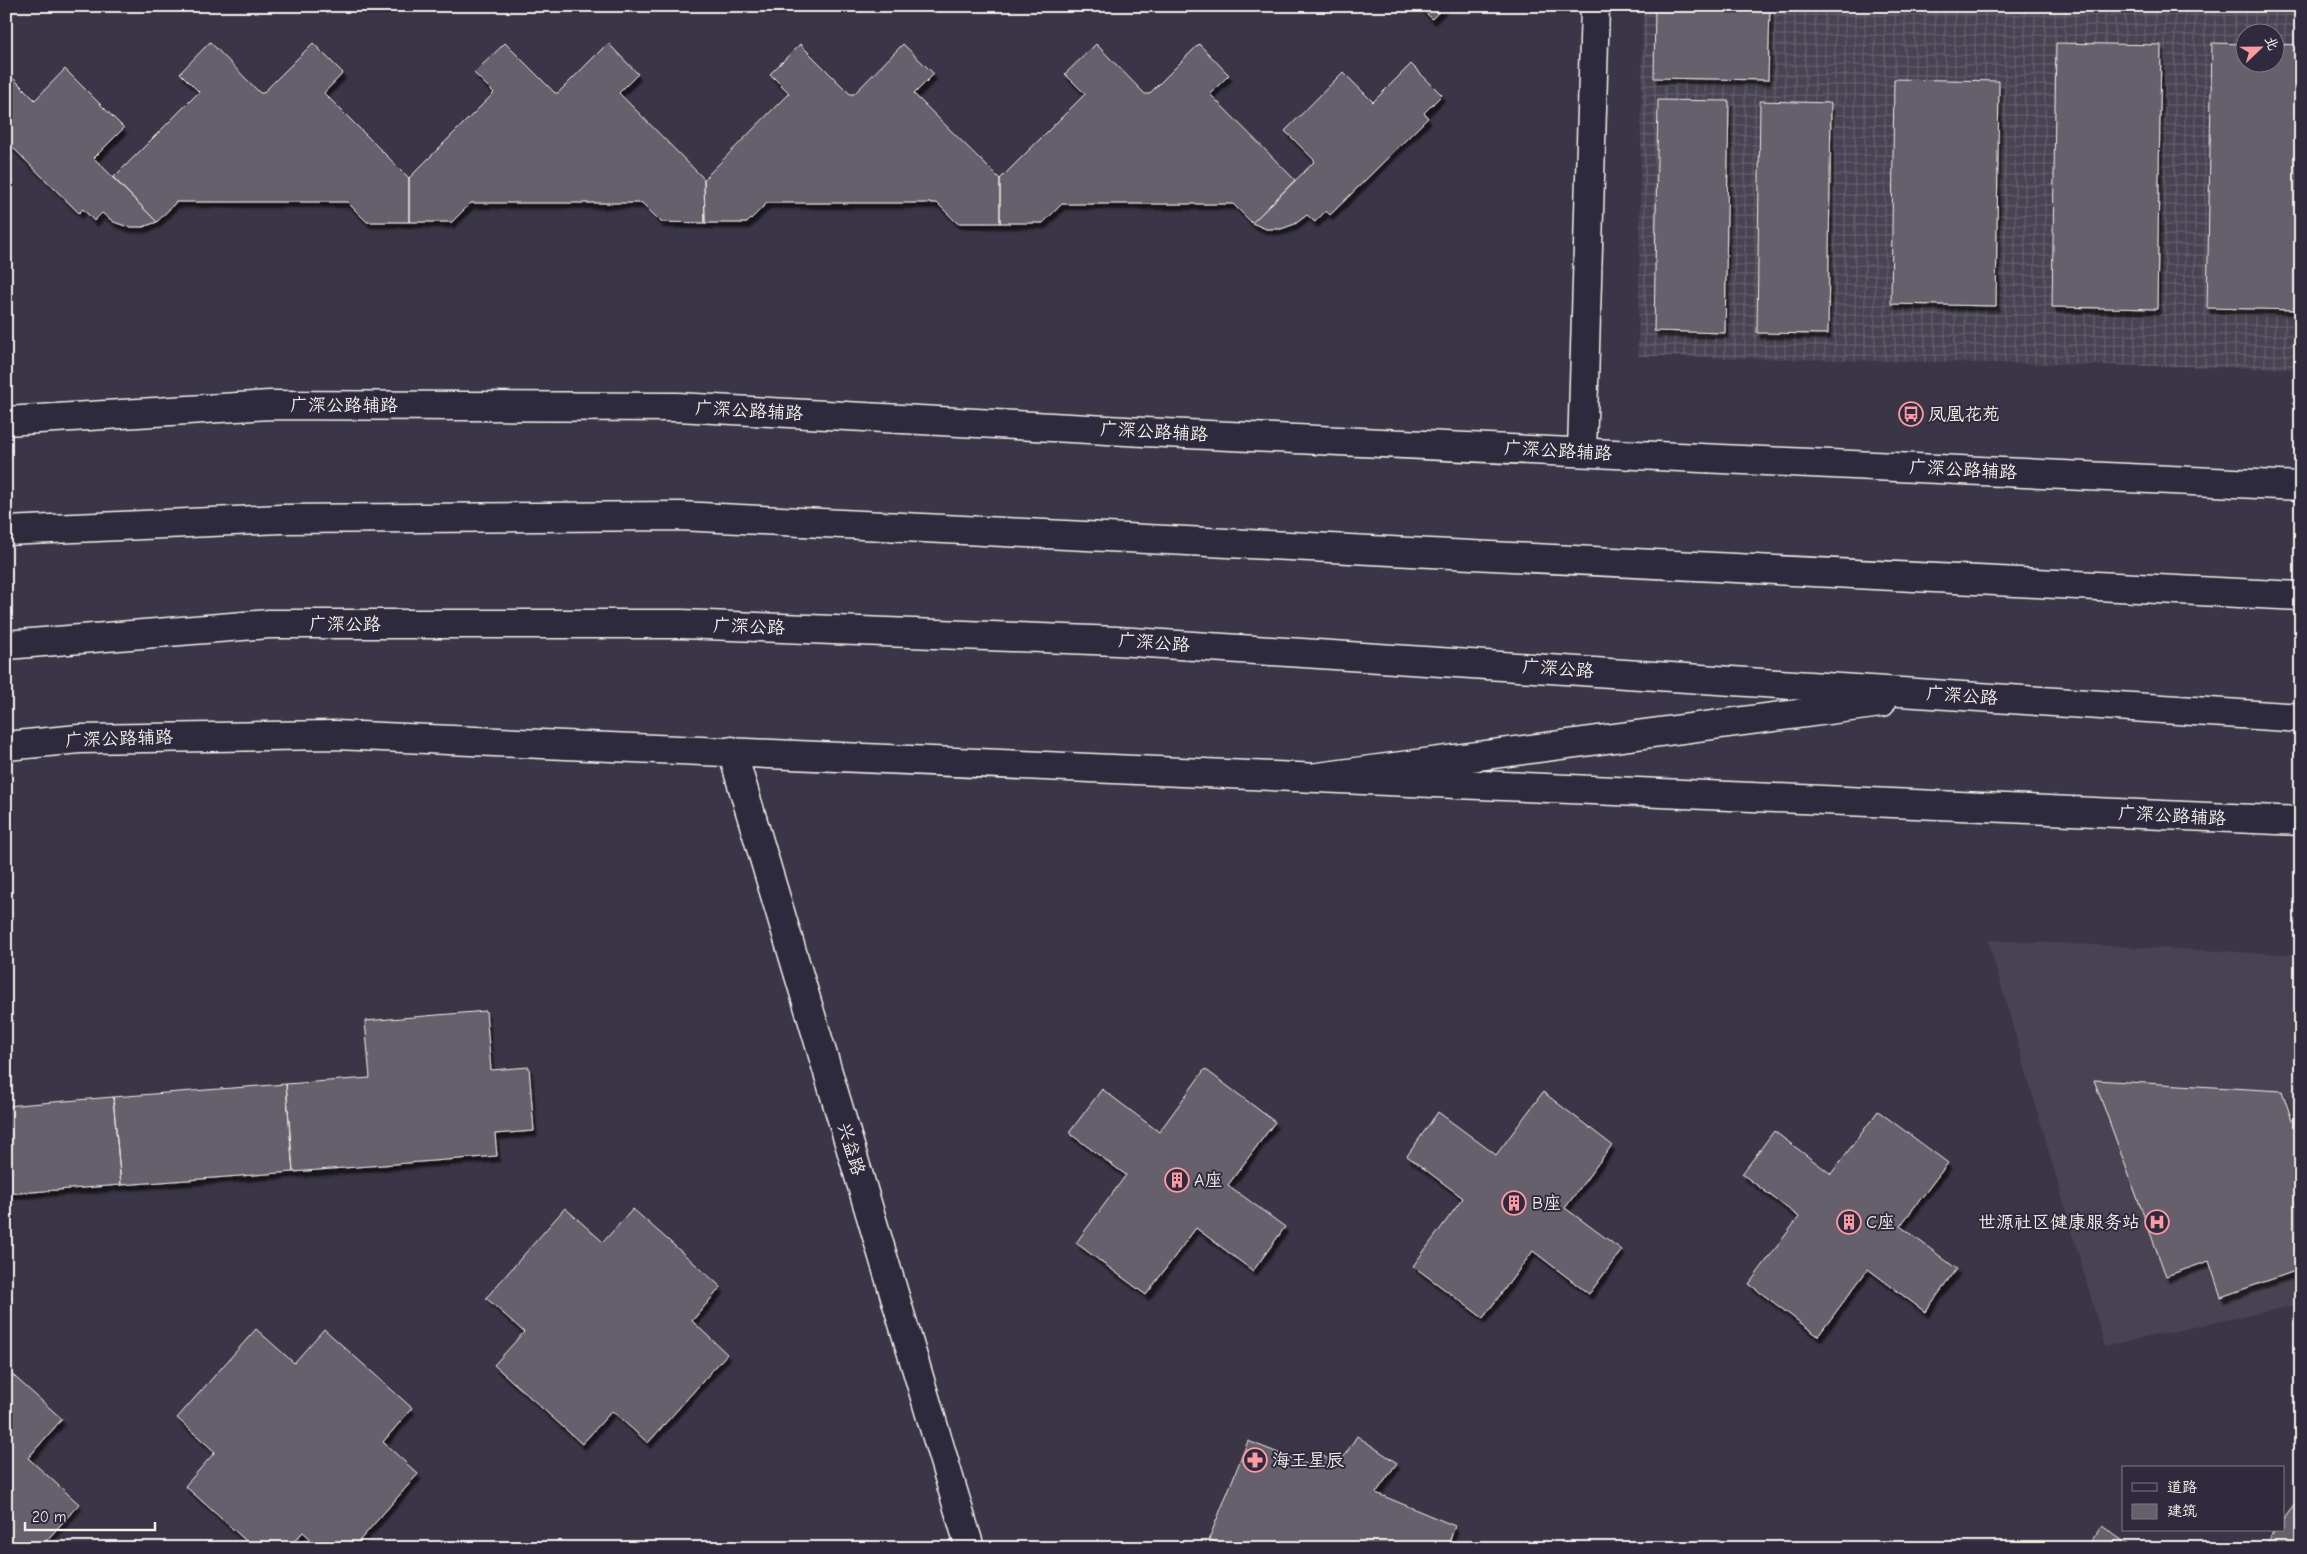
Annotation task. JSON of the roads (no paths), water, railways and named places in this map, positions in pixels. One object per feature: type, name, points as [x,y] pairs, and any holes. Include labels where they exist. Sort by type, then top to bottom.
[{"type":"main road","points":[[1582,452],[1595,6]]},
{"type":"main road","name":"广深公路辅路","points":[[6,421],[270,405],[677,407],[1154,432],[2301,486]]},
{"type":"main road","points":[[6,531],[281,519],[680,516],[2301,596]]},
{"type":"main road","name":"广深公路","points":[[6,645],[269,624],[681,624],[1117,641],[2301,718]]},
{"type":"main road","points":[[1318,777],[1943,694]]},
{"type":"main road","name":"广深公路辅路","points":[[6,746],[79,739],[336,735],[2301,821]]},
{"type":"main road","name":"兴益路","points":[[732,751],[970,1548]]},
{"type":"place","name":"凤凰花苑","points":[[1911,414]]},
{"type":"place","name":"A座","points":[[1177,1180]]},
{"type":"place","name":"B座","points":[[1514,1203]]},
{"type":"place","name":"C座","points":[[1849,1222]]},
{"type":"place","name":"世源社区健康服务站","points":[[2157,1222]]},
{"type":"place","name":"海王星辰","points":[[1255,1460]]}]
